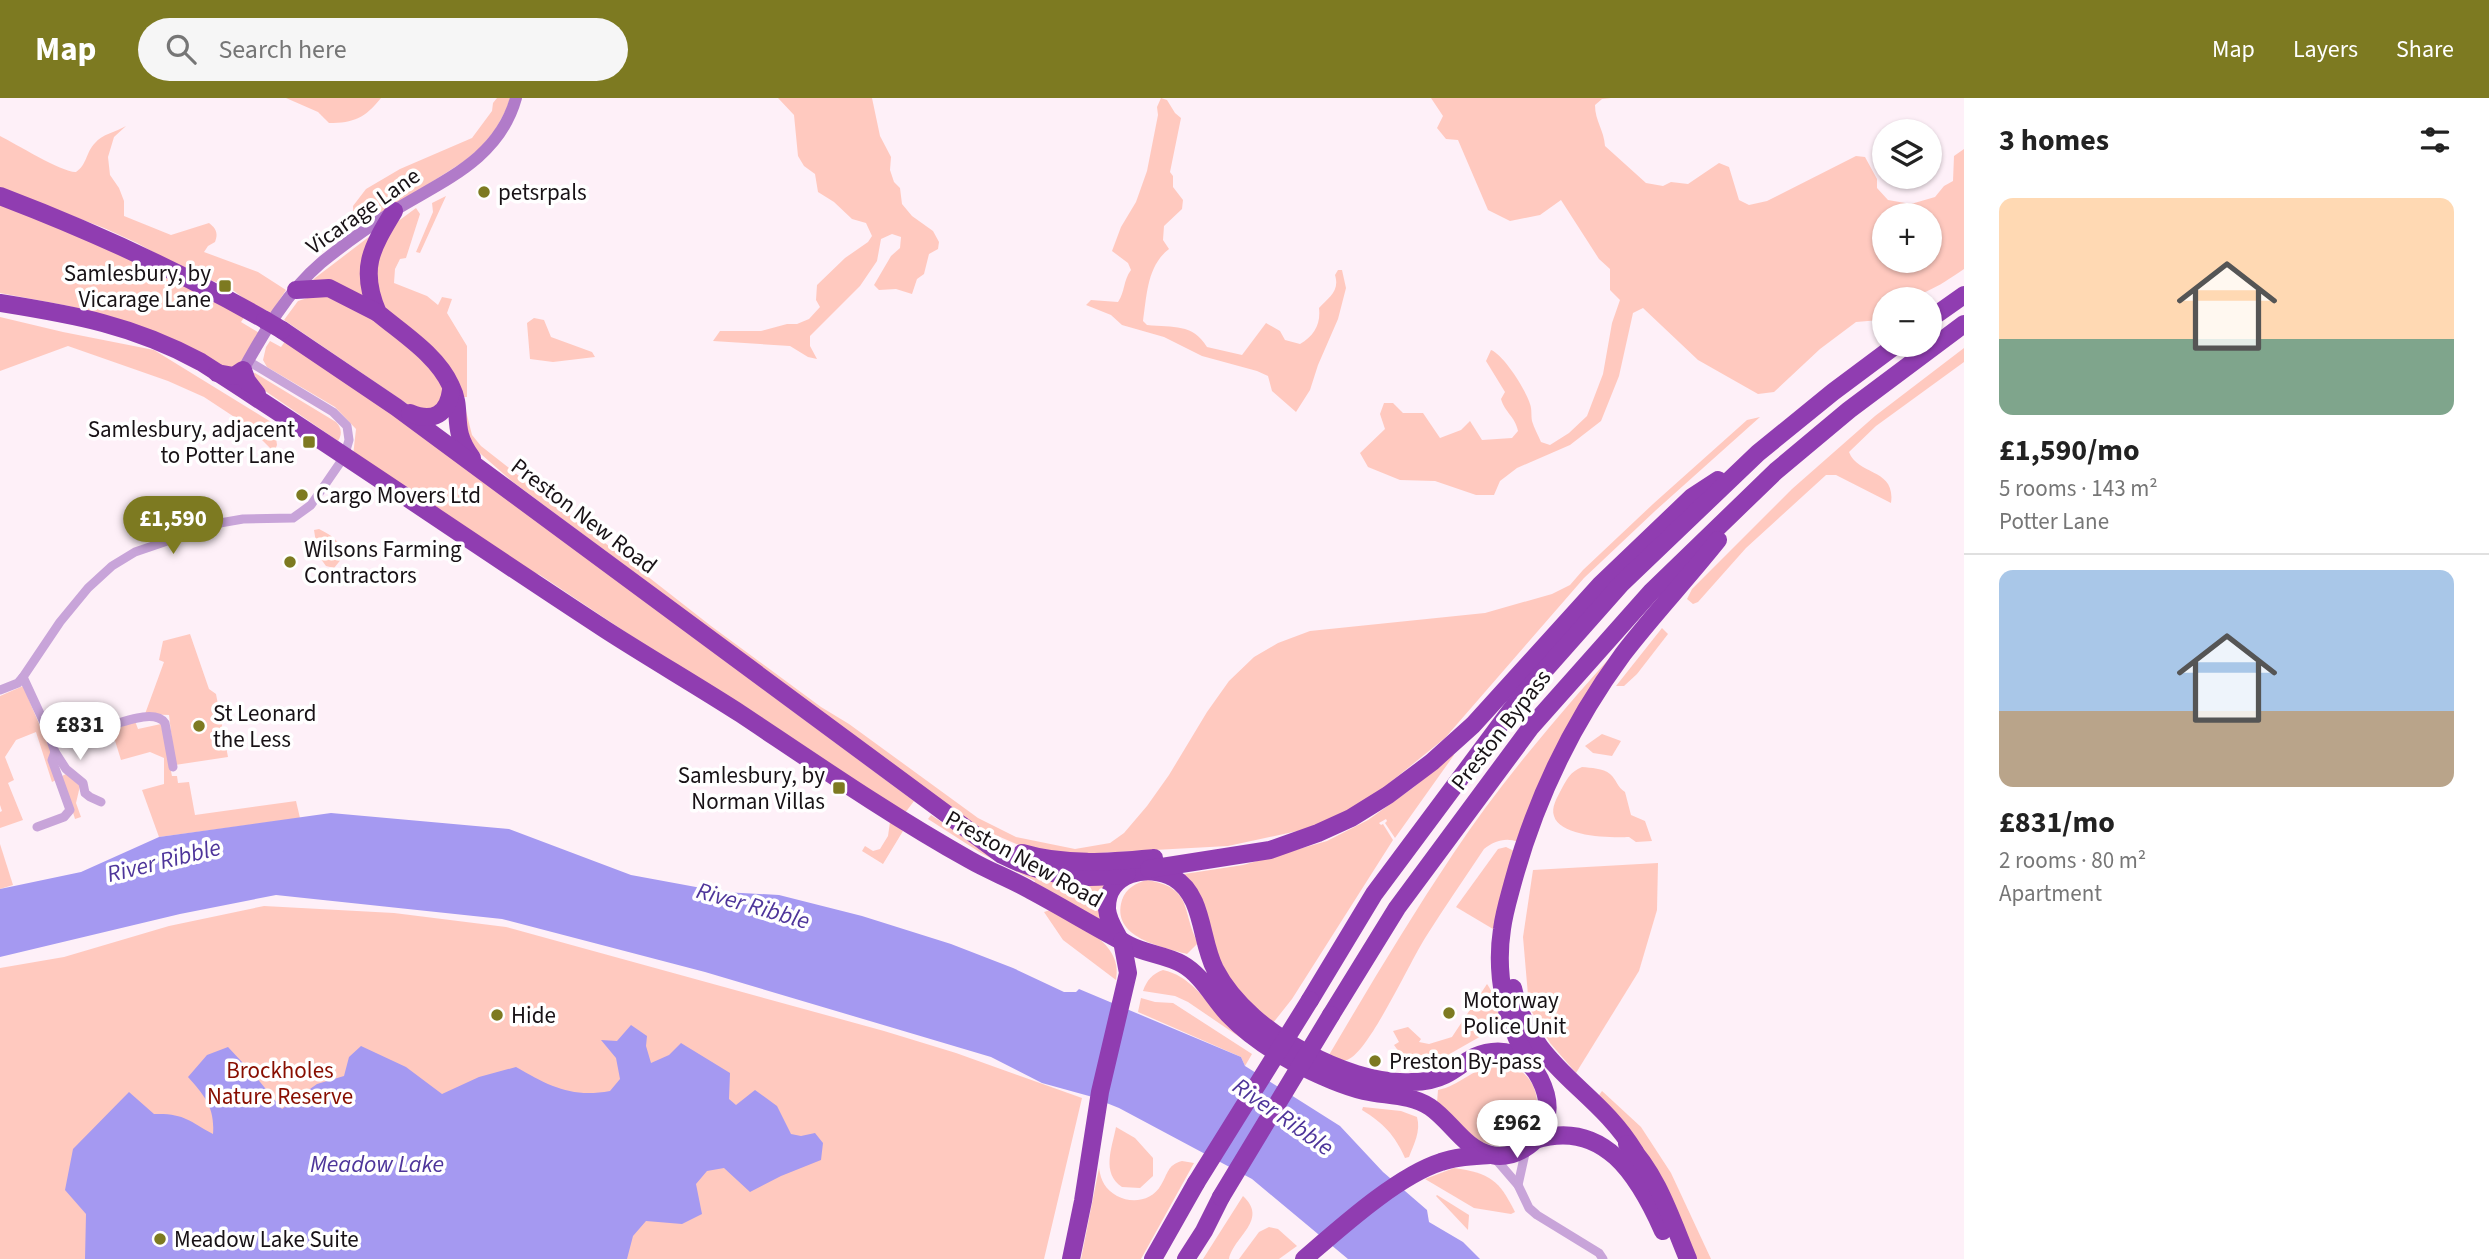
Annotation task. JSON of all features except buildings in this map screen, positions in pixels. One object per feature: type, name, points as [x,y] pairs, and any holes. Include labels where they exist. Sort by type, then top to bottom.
[{"type":"highway","name":"Preston New Road","points":[[0,196],[131,250],[214,291],[282,330],[396,407],[1002,855],[1052,874],[1083,877],[1131,873]]},
{"type":"highway","points":[[378,313],[368,280],[369,259],[376,240],[394,211]]},
{"type":"highway","points":[[296,290],[330,288],[378,313],[436,363],[451,386],[456,401],[459,438],[470,456],[494,479]]},
{"type":"highway","points":[[1942,311],[1964,295]]},
{"type":"highway","name":"Preston New Road","points":[[0,303],[68,314],[118,326],[169,346],[217,373],[608,632],[901,819],[975,863],[1121,941],[1189,968],[1243,1029],[1294,1062],[1355,1089],[1422,1102],[1437,1112],[1460,1136],[1491,1155]]},
{"type":"highway","name":"Preston Bypass","points":[[1186,1259],[1397,908],[1531,727],[1651,592],[1776,471],[1849,410],[1964,324]]},
{"type":"highway","name":"Preston Bypass","points":[[1153,1259],[1196,1183],[1374,894],[1520,698],[1621,584],[1758,453],[1880,357]]},
{"type":"highway","points":[[217,373],[234,376],[245,365]]},
{"type":"highway","points":[[245,365],[247,381],[262,402]]},
{"type":"highway","points":[[396,407],[415,415],[433,418],[446,408],[451,386]]},
{"type":"highway","points":[[1071,1259],[1115,1021],[1126,983],[1127,968],[1121,941],[1110,920],[1107,905],[1112,890],[1131,873],[1238,856],[1294,842],[1351,818],[1388,795],[1432,762],[1473,725],[1600,585],[1692,497],[1758,453]]},
{"type":"highway","points":[[1531,1144],[1546,1119],[1547,1097],[1543,1084],[1511,1027],[1503,991],[1502,928],[1528,831],[1555,767],[1587,709],[1622,655],[1776,471]]},
{"type":"highway","points":[[973,835],[1024,854],[1060,862],[1084,863],[1191,855],[1238,856]]},
{"type":"highway","points":[[1131,873],[1158,872],[1184,886],[1195,904],[1208,953],[1222,980],[1252,1015],[1305,1053],[1356,1073],[1401,1083],[1438,1078],[1488,1052],[1511,1053],[1530,1062],[1559,1082],[1634,1152]]},
{"type":"highway","points":[[1510,894],[1511,981],[1524,1024],[1542,1052],[1622,1130],[1654,1183],[1688,1259]]},
{"type":"highway","points":[[1304,1259],[1379,1198],[1433,1165],[1461,1157],[1511,1154],[1531,1144],[1561,1135],[1593,1142],[1622,1162],[1641,1186],[1675,1259]]},
{"type":"street","name":"Vicarage Lane","points":[[245,365],[296,290],[320,264],[394,211],[469,167],[488,150],[501,133],[516,98]]},
{"type":"street","points":[[0,690],[18,683],[60,622],[88,588],[112,566],[135,552],[220,523],[243,519],[287,519],[311,505],[344,457],[349,440],[347,426],[333,412],[245,365]]},
{"type":"street","points":[[23,677],[55,752],[70,774],[83,783],[85,793],[101,802]]},
{"type":"street","points":[[48,732],[54,736],[66,737],[135,718],[156,716],[165,723],[173,768]]},
{"type":"street","points":[[37,827],[64,817],[70,810],[52,760],[55,752]]},
{"type":"street","points":[[1518,1185],[1531,1144]]},
{"type":"street","points":[[1491,1155],[1518,1185],[1530,1208],[1537,1215],[1599,1253],[1603,1259]]},
{"type":"green space","points":[[286,98],[381,98],[358,118],[329,123],[318,112]]},
{"type":"green space","points":[[497,98],[510,98],[495,130],[480,148],[463,162],[372,220],[354,223],[353,206],[366,189],[400,169],[472,138],[492,111]]},
{"type":"green space","points":[[778,98],[872,98],[880,136],[891,157],[890,170],[894,182],[900,188],[902,204],[912,216],[933,231],[939,242],[938,249],[929,254],[924,274],[917,279],[912,294],[896,289],[879,290],[874,285],[891,256],[900,248],[901,237],[892,234],[881,239],[877,261],[860,286],[810,336],[810,346],[817,359],[808,357],[790,346],[713,341],[720,331],[761,331],[809,319],[820,307],[816,300],[817,285],[872,236],[866,223],[852,219],[834,202],[818,192],[815,174],[804,166],[798,156],[794,115]]},
{"type":"green space","points":[[1161,98],[1167,100],[1181,118],[1170,172],[1173,176],[1173,187],[1183,200],[1182,209],[1164,226],[1163,240],[1169,249],[1152,272],[1143,321],[1147,325],[1189,330],[1207,347],[1242,355],[1266,323],[1280,331],[1285,340],[1300,344],[1316,329],[1319,308],[1333,293],[1335,275],[1338,270],[1342,270],[1346,288],[1338,319],[1310,390],[1296,412],[1272,391],[1268,376],[1202,356],[1164,337],[1122,325],[1111,315],[1086,305],[1091,300],[1118,302],[1131,270],[1128,263],[1112,251],[1121,227],[1136,202],[1147,171],[1158,115],[1157,107]]},
{"type":"green space","points":[[1431,98],[1611,98],[1602,99],[1595,105],[1605,146],[1646,183],[1663,186],[1671,182],[1688,184],[1719,163],[1729,167],[1739,200],[1749,205],[1767,201],[1856,156],[1865,157],[1872,170],[1872,189],[1878,189],[1888,200],[1905,203],[1872,203],[1872,273],[1942,273],[1942,203],[1914,203],[1935,197],[1944,186],[1953,181],[1954,156],[1964,149],[1964,269],[1935,287],[1872,287],[1872,321],[1856,322],[1820,349],[1774,392],[1758,394],[1698,360],[1643,308],[1633,313],[1619,376],[1601,421],[1570,445],[1517,468],[1500,481],[1494,495],[1476,495],[1435,481],[1400,480],[1368,467],[1360,453],[1385,429],[1380,414],[1384,403],[1393,403],[1403,413],[1423,413],[1440,438],[1461,430],[1470,421],[1482,440],[1512,438],[1518,431],[1501,399],[1505,392],[1486,361],[1491,350],[1508,365],[1524,390],[1541,442],[1550,445],[1569,433],[1587,416],[1603,374],[1612,323],[1620,300],[1610,290],[1610,269],[1599,259],[1561,200],[1540,215],[1510,221],[1488,210],[1458,140],[1446,139],[1437,128],[1443,116]]},
{"type":"green space","points":[[126,126],[114,137],[108,157],[110,175],[124,201],[124,216],[171,235],[209,223],[215,230],[215,242],[204,252],[258,272],[286,290],[271,313],[246,300],[226,285],[196,276],[137,243],[0,188],[0,136],[50,163],[76,172],[98,140]]},
{"type":"green space","points":[[446,196],[420,253],[416,252],[433,212],[432,203]]},
{"type":"green space","points":[[0,201],[56,223],[245,316],[241,322],[261,334],[236,368],[222,367],[129,322],[69,306],[0,293]]},
{"type":"green space","points":[[416,208],[420,214],[406,258],[400,259],[395,269],[394,283],[427,296],[438,305],[442,297],[452,299],[447,313],[467,346],[467,397],[462,397],[375,303],[377,250],[393,225]]},
{"type":"green space","points":[[374,233],[366,300],[311,282],[315,278]]},
{"type":"green space","points":[[323,293],[364,311],[399,337],[440,379],[444,392],[439,409],[416,410],[284,320],[298,301]]},
{"type":"green space","points":[[0,317],[154,350],[281,428],[274,452],[248,426],[204,397],[168,381],[68,346],[0,371]]},
{"type":"green space","points":[[534,318],[544,320],[551,337],[592,352],[595,357],[553,362],[530,359],[527,323]]},
{"type":"green space","points":[[286,340],[333,370],[914,801],[905,813],[353,456],[356,429],[335,407],[267,367],[263,360],[270,341],[281,347]]},
{"type":"green space","points":[[1964,348],[1964,362],[1876,426],[1849,452],[1860,465],[1888,484],[1891,503],[1836,475],[1826,475],[1746,548],[1698,602],[1693,604],[1687,599],[1692,589],[1792,489],[1875,416]]},
{"type":"green space","points":[[255,373],[336,422],[341,432],[338,441],[252,382],[252,374]]},
{"type":"green space","points":[[465,407],[472,435],[481,446],[711,626],[821,707],[849,724],[978,818],[1016,837],[1075,849],[1110,843],[1124,833],[1169,775],[1229,681],[1254,657],[1278,643],[1310,631],[1485,613],[1552,594],[1570,585],[1653,504],[1747,420],[1760,417],[1584,578],[1445,738],[1382,789],[1353,808],[1316,827],[1228,846],[1062,855],[1028,849],[970,824],[513,482],[466,441]]},
{"type":"green space","points":[[319,529],[341,547],[343,557],[334,568],[326,566],[318,555],[314,530]]},
{"type":"green space","points":[[1662,628],[1668,634],[1637,674],[1624,686],[1616,686]]},
{"type":"green space","points":[[190,634],[209,689],[216,694],[228,757],[175,765],[169,715],[145,714],[164,662],[159,660],[163,641]]},
{"type":"green space","points":[[1631,634],[1518,842],[1500,841],[1484,849],[1427,935],[1368,1038],[1349,1059],[1339,1060],[1329,1055],[1405,929],[1473,825],[1538,741]]},
{"type":"green space","points":[[23,686],[51,752],[56,780],[52,782],[36,732],[16,740],[5,757],[14,780],[8,783],[23,820],[0,828],[0,696]]},
{"type":"green space","points":[[135,721],[138,729],[161,724],[172,776],[177,776],[178,783],[189,782],[195,815],[296,801],[300,818],[159,837],[142,790],[164,784],[164,758],[150,752],[121,760],[112,731]]},
{"type":"green space","points":[[1602,734],[1621,741],[1612,756],[1593,753],[1585,746]]},
{"type":"green space","points":[[1453,754],[1395,838],[1385,823],[1386,819],[1379,823],[1383,824],[1393,840],[1292,999],[1273,1023],[1232,984],[1178,875],[1243,865],[1327,841],[1368,820],[1414,787]]},
{"type":"green space","points":[[1582,767],[1600,769],[1612,776],[1625,792],[1631,815],[1645,821],[1652,841],[1636,842],[1629,837],[1587,835],[1558,823],[1553,813],[1556,799],[1569,776]]},
{"type":"green space","points":[[66,774],[80,786],[76,803],[81,817],[75,819],[62,776]]},
{"type":"green space","points":[[931,815],[994,857],[1108,883],[1103,923],[1033,886],[1035,881],[981,853],[928,819]]},
{"type":"green space","points":[[890,822],[903,831],[883,864],[862,851],[865,846],[873,851],[880,849],[888,836]]},
{"type":"green space","points":[[0,844],[13,885],[0,889]]},
{"type":"green space","points":[[1506,847],[1516,852],[1501,911],[1493,929],[1456,907],[1498,849]]},
{"type":"green space","points":[[1658,863],[1657,910],[1639,971],[1576,1073],[1550,1043],[1529,1007],[1523,937],[1533,870]]},
{"type":"green space","points":[[1147,880],[1172,889],[1184,902],[1198,943],[1187,954],[1141,939],[1124,923],[1120,913],[1126,892]]},
{"type":"green space","name":"Brockholes Nature Reserve","points":[[264,906],[394,913],[506,927],[884,1031],[956,1053],[1082,1098],[1044,1259],[0,1259],[0,968],[64,957],[169,926]]},
{"type":"green space","points":[[1050,910],[1085,929],[1106,945],[1117,967],[1116,980],[1063,940],[1044,912]]},
{"type":"green space","points":[[1163,970],[1191,984],[1227,1023],[1257,1049],[1188,1002],[1175,996],[1143,991],[1150,978]]},
{"type":"green space","points":[[1487,984],[1507,1036],[1483,1035],[1439,1060],[1417,1067],[1407,1063],[1394,1045],[1399,1042],[1393,1031],[1408,1027],[1421,1039],[1419,1042],[1429,1044],[1452,1037]]},
{"type":"green space","points":[[1141,998],[1173,1003],[1252,1054],[1245,1066],[1241,1057],[1138,1012]]},
{"type":"green space","points":[[1495,1064],[1516,1068],[1530,1080],[1536,1095],[1536,1112],[1531,1128],[1519,1140],[1503,1146],[1475,1139],[1437,1103],[1438,1090]]},
{"type":"green space","points":[[1602,1091],[1641,1127],[1671,1173],[1711,1259],[1693,1259],[1597,1098]]},
{"type":"green space","points":[[1363,1107],[1401,1111],[1417,1117],[1418,1132],[1409,1157],[1405,1158],[1393,1136],[1362,1110]]},
{"type":"green space","points":[[1116,1127],[1135,1138],[1153,1158],[1153,1176],[1140,1188],[1122,1187],[1112,1175],[1110,1160]]},
{"type":"green space","points":[[1182,1161],[1194,1163],[1141,1259],[1081,1259],[1099,1168],[1102,1181],[1109,1190],[1129,1200],[1141,1200],[1152,1195],[1171,1167]]},
{"type":"green space","points":[[1454,1168],[1476,1172],[1492,1180],[1504,1192],[1515,1212],[1511,1214],[1474,1208],[1425,1179]]},
{"type":"green space","points":[[1243,1196],[1250,1205],[1251,1220],[1229,1259],[1203,1259]]},
{"type":"green space","points":[[1436,1196],[1469,1215],[1468,1230]]},
{"type":"green space","points":[[1269,1227],[1278,1229],[1297,1246],[1279,1259],[1239,1259],[1259,1232]]},
{"type":"water","name":"River Ribble","points":[[331,813],[509,829],[631,875],[723,892],[779,895],[862,916],[951,944],[1013,968],[1064,992],[1076,992],[1079,989],[1241,1057],[1245,1066],[1340,1126],[1383,1172],[1427,1210],[1429,1222],[1463,1242],[1480,1259],[1348,1259],[1252,1179],[1119,1108],[1089,1096],[1042,1083],[991,1057],[705,972],[502,919],[276,895],[180,914],[0,957],[0,889],[81,872],[159,837]]},
{"type":"water","name":"Meadow Lake","points":[[631,1025],[647,1036],[646,1046],[651,1063],[669,1055],[681,1043],[730,1073],[729,1099],[736,1105],[755,1090],[777,1106],[791,1134],[801,1136],[815,1133],[823,1143],[821,1160],[750,1192],[724,1168],[707,1171],[696,1184],[702,1214],[682,1224],[646,1221],[633,1236],[627,1259],[85,1259],[86,1214],[65,1190],[73,1149],[129,1092],[154,1114],[180,1116],[213,1134],[208,1103],[188,1077],[207,1055],[228,1047],[282,1109],[317,1084],[344,1076],[349,1057],[361,1046],[406,1067],[442,1094],[479,1077],[516,1067],[561,1089],[596,1093],[610,1091],[620,1079],[616,1058],[601,1040],[617,1041]]},
{"type":"place","name":"petsrpals","points":[[484,192]]},
{"type":"place","name":"Samlesbury, by Vicarage Lane","points":[[225,286]]},
{"type":"place","name":"Samlesbury, adjacent to Potter Lane","points":[[309,442]]},
{"type":"place","name":"Cargo Movers Ltd","points":[[302,495]]},
{"type":"place","name":"Wilsons Farming Contractors","points":[[290,562]]},
{"type":"place","name":"St Leonard the Less","points":[[199,726]]},
{"type":"place","name":"Samlesbury, by Norman Villas","points":[[839,788]]},
{"type":"place","name":"Motorway Police Unit","points":[[1449,1013]]},
{"type":"place","name":"Hide","points":[[497,1015]]},
{"type":"place","name":"Preston By-pass","points":[[1375,1061]]},
{"type":"place","name":"Meadow Lake Suite","points":[[160,1239]]}]
